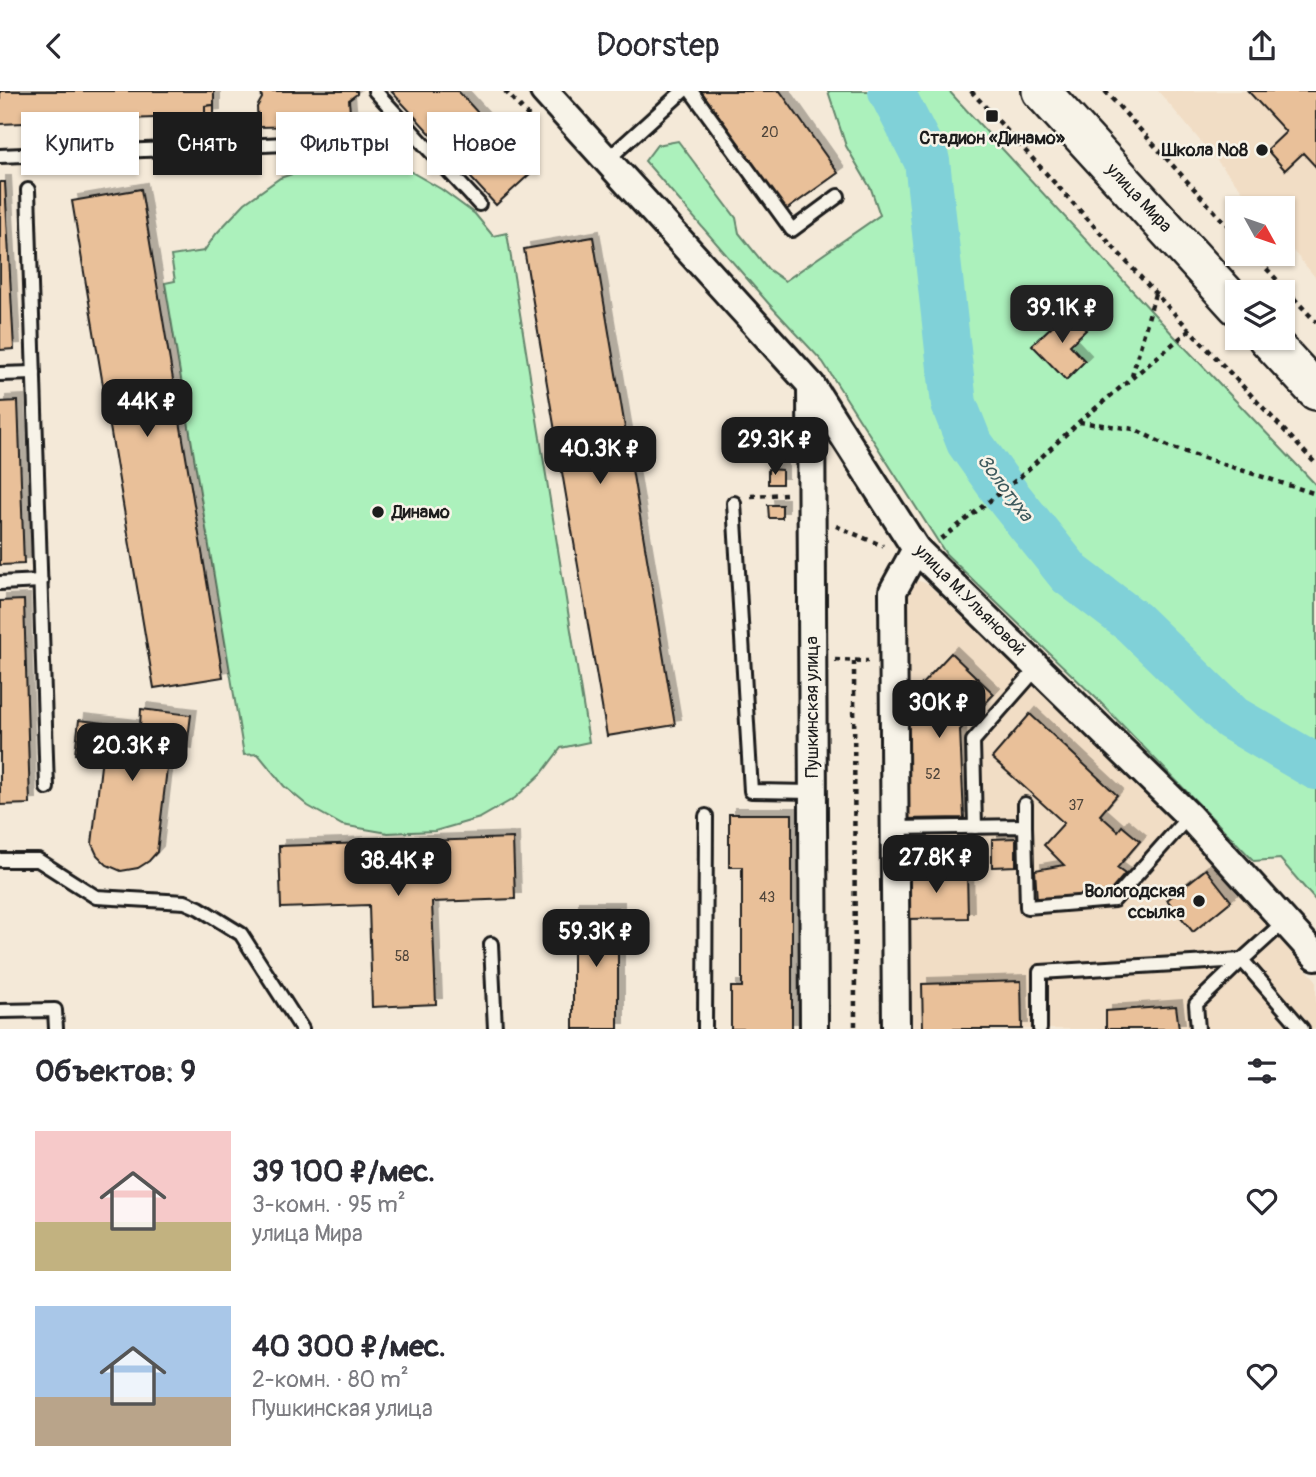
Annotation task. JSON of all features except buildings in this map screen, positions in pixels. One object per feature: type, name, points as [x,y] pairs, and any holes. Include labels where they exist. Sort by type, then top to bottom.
[{"type":"main road","name":"улица Мира","points":[[1041,91],[1225,293]]},
{"type":"main road","points":[[1278,350],[1316,391]]},
{"type":"street","name":"улица М.Ульяновой","points":[[544,91],[811,385],[916,549],[1189,817],[1316,957]]},
{"type":"street","name":"Пушкинская улица","points":[[811,385],[814,1029]]},
{"type":"street","points":[[896,1029],[893,591],[916,549]]},
{"type":"lane","points":[[375,91],[479,204]]},
{"type":"lane","points":[[607,160],[683,91]]},
{"type":"lane","points":[[691,91],[792,230],[838,196]]},
{"type":"lane","points":[[0,156],[276,144]]},
{"type":"lane","points":[[28,190],[47,788]]},
{"type":"lane","points":[[0,375],[34,373]]},
{"type":"lane","points":[[738,499],[751,792],[812,792]]},
{"type":"lane","points":[[0,583],[41,580]]},
{"type":"lane","points":[[975,827],[973,740],[1038,667]]},
{"type":"lane","points":[[1025,804],[1027,907],[1114,899],[1189,817]]},
{"type":"lane","points":[[705,1029],[706,816]]},
{"type":"lane","points":[[895,828],[1025,826]]},
{"type":"lane","points":[[0,860],[38,860],[96,897],[185,902],[199,908],[241,934],[302,1029]]},
{"type":"lane","points":[[1198,1029],[1196,1004],[1285,921]]},
{"type":"lane","points":[[491,944],[495,1029]]},
{"type":"lane","points":[[1040,1029],[1040,972],[1242,960]]},
{"type":"lane","points":[[1242,960],[1302,1029]]},
{"type":"lane","points":[[0,1011],[55,1010],[56,1029]]},
{"type":"path","points":[[971,91],[1316,464]]},
{"type":"path","points":[[1105,91],[1225,223]]},
{"type":"path","points":[[1265,266],[1316,322]]},
{"type":"path","points":[[1132,378],[1155,293]]},
{"type":"path","points":[[986,505],[1079,422],[1191,329]]},
{"type":"path","points":[[1079,422],[1134,429],[1170,447],[1316,494]]},
{"type":"path","points":[[738,499],[790,494]]},
{"type":"path","points":[[811,659],[894,661]]},
{"type":"path","points":[[854,661],[855,1029]]},
{"type":"shaded area","name":"Школа №8","points":[[1158,91],[1316,91],[1316,278],[1295,253],[1295,196],[1247,196]]},
{"type":"shaded area","points":[[919,581],[928,584],[1179,826],[1316,980],[1316,1029],[901,1029],[902,591],[909,584]]},
{"type":"green space","points":[[828,91],[949,91],[1176,338],[1316,485],[1316,901],[1280,859],[1254,861],[1097,699],[946,554],[823,362],[645,161],[657,145],[678,141],[736,218],[739,233],[768,269],[785,281],[880,215],[871,189],[846,146]]},
{"type":"green space","name":"Динамо","points":[[413,173],[475,214],[493,236],[507,233],[589,742],[561,748],[542,773],[515,798],[480,818],[435,831],[388,833],[342,825],[308,806],[284,786],[258,754],[244,755],[165,283],[175,281],[171,256],[204,251],[245,203],[280,178],[289,175]]},
{"type":"waterway","name":"Золотуха","points":[[891,91],[927,161],[954,404],[969,442],[1009,498],[1070,574],[1133,622],[1232,718],[1316,767]]},
{"type":"place","name":"Стадион «Динамо»","points":[[992,116]]},
{"type":"place","name":"Школа №8","points":[[1262,150]]},
{"type":"place","name":"Динамо","points":[[378,512]]},
{"type":"place","name":"Вологодская ссылка","points":[[1199,901]]}]
